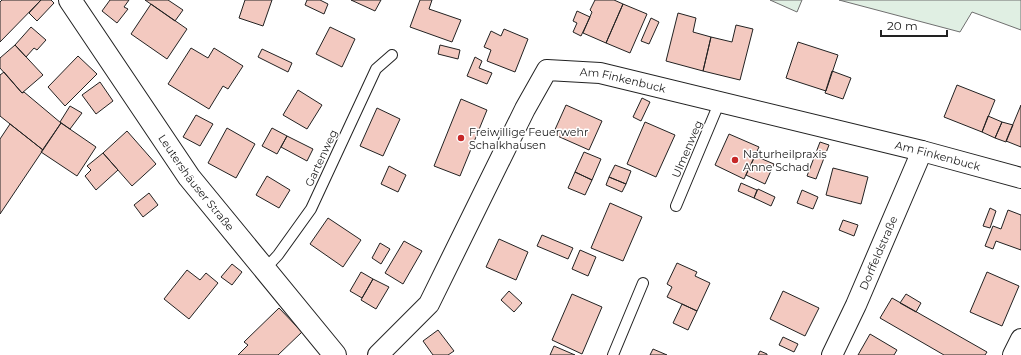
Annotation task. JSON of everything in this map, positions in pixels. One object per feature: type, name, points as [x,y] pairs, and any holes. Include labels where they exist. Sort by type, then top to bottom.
[{"type":"main road","name":"Leutershäuser Straße","points":[[70,0],[190,177],[335,355]]},
{"type":"street","name":"Am Finkenbuck","points":[[378,355],[429,304],[525,109],[547,70],[600,73],[922,151],[1021,178]]},
{"type":"street","name":"Dorffeldstraße","points":[[832,355],[856,305],[922,151]]},
{"type":"street","points":[[1013,355],[1021,339]]},
{"type":"lane","name":"Gartenweg","points":[[265,269],[278,255],[311,209],[376,69],[392,55]]},
{"type":"lane","name":"Ulmenweg","points":[[676,206],[720,101]]},
{"type":"lane","points":[[613,355],[643,283]]},
{"type":"green space","points":[[770,0],[802,0],[797,12]]},
{"type":"green space","points":[[839,0],[1021,0],[1021,30],[972,12],[960,32]]},
{"type":"building","points":[[2,0],[41,0],[0,42],[0,2]]},
{"type":"building","points":[[41,0],[51,0],[54,3],[37,21],[29,13]]},
{"type":"building","points":[[110,0],[129,0],[124,7],[128,9],[117,23],[102,11]]},
{"type":"building","points":[[145,0],[168,0],[183,10],[175,21]]},
{"type":"building","points":[[245,0],[272,0],[263,26],[239,18]]},
{"type":"building","points":[[307,0],[320,0],[328,4],[324,14],[305,5]]},
{"type":"building","points":[[351,0],[381,0],[375,11]]},
{"type":"building","points":[[420,0],[432,0],[429,9],[461,20],[452,42],[410,27]]},
{"type":"building","points":[[595,0],[614,0],[623,4],[606,43],[583,33],[592,12],[590,10]]},
{"type":"building","points":[[151,4],[187,29],[167,59],[131,34]]},
{"type":"building","points":[[623,4],[647,14],[630,53],[606,43]]},
{"type":"building","points":[[577,11],[590,17],[581,36],[573,32],[577,23],[573,21]]},
{"type":"building","points":[[678,13],[696,18],[693,32],[711,37],[703,71],[666,61]]},
{"type":"building","points":[[651,18],[659,22],[649,44],[641,41]]},
{"type":"building","points":[[736,25],[753,29],[740,80],[703,71],[711,37],[732,42]]},
{"type":"building","points":[[31,27],[46,40],[37,50],[34,48],[26,57],[15,45]]},
{"type":"building","points":[[330,27],[355,39],[342,67],[316,54]]},
{"type":"building","points":[[504,29],[528,39],[515,72],[487,61],[491,50],[484,47],[491,31],[501,36]]},
{"type":"building","points":[[798,42],[838,55],[826,91],[786,78]]},
{"type":"building","points":[[15,45],[43,75],[22,93],[0,68],[0,58]]},
{"type":"building","points":[[440,45],[460,50],[458,59],[438,54]]},
{"type":"building","points":[[191,48],[208,58],[214,48],[243,66],[228,89],[223,86],[209,109],[168,84]]},
{"type":"building","points":[[262,49],[292,63],[288,72],[258,57]]},
{"type":"building","points":[[78,56],[97,74],[65,106],[48,87]]},
{"type":"building","points":[[475,57],[482,61],[479,68],[492,73],[487,84],[467,76]]},
{"type":"building","points":[[832,71],[851,78],[843,99],[825,93]]},
{"type":"building","points":[[4,72],[22,93],[24,92],[61,123],[43,150],[0,116],[0,75]]},
{"type":"building","points":[[100,82],[113,101],[96,114],[82,95]]},
{"type":"building","points":[[957,85],[995,100],[982,132],[944,117]]},
{"type":"building","points":[[298,90],[322,105],[307,129],[283,115]]},
{"type":"building","points":[[642,98],[650,102],[641,121],[633,117]]},
{"type":"building","name":"Freiwillige Feuerwehr Schalkhausen","points":[[461,99],[487,110],[460,176],[434,166]]},
{"type":"building","points":[[566,105],[602,121],[589,150],[553,134]]},
{"type":"building","points":[[1021,105],[1021,147],[1006,141]]},
{"type":"building","points":[[70,106],[82,113],[70,129],[60,122]]},
{"type":"building","points":[[377,108],[400,119],[383,156],[360,146]]},
{"type":"building","points":[[196,115],[213,124],[200,146],[183,137]]},
{"type":"building","points":[[988,116],[1002,122],[995,138],[982,132]]},
{"type":"building","points":[[645,122],[675,135],[656,177],[627,164]]},
{"type":"building","points":[[1002,122],[1013,125],[1006,142],[995,138]]},
{"type":"building","points":[[61,123],[96,147],[77,176],[41,152]]},
{"type":"building","points":[[10,124],[43,150],[0,214],[0,139]]},
{"type":"building","points":[[227,128],[255,144],[236,178],[208,163]]},
{"type":"building","points":[[272,128],[287,136],[277,154],[262,146]]},
{"type":"building","points":[[127,131],[156,164],[132,186],[103,153]]},
{"type":"building","name":"Naturheilpraxis Anne Schad","points":[[729,134],[759,147],[744,179],[715,165]]},
{"type":"building","points":[[287,136],[313,149],[307,161],[281,147]]},
{"type":"building","points":[[820,142],[829,145],[816,179],[807,176]]},
{"type":"building","points":[[584,152],[601,159],[592,180],[575,172]]},
{"type":"building","points":[[103,153],[118,170],[96,190],[85,176],[91,170],[87,166]]},
{"type":"building","points":[[755,156],[774,164],[765,184],[746,175]]},
{"type":"building","points":[[615,165],[631,171],[626,184],[609,177]]},
{"type":"building","points":[[389,166],[406,175],[398,192],[381,184]]},
{"type":"building","points":[[833,168],[868,177],[861,204],[826,195]]},
{"type":"building","points":[[575,172],[592,180],[585,195],[568,188]]},
{"type":"building","points":[[267,176],[290,190],[279,208],[256,195]]},
{"type":"building","points":[[609,177],[626,184],[622,192],[606,185]]},
{"type":"building","points":[[741,183],[757,190],[754,198],[738,191]]},
{"type":"building","points":[[758,189],[775,197],[771,206],[754,198]]},
{"type":"building","points":[[802,190],[818,197],[813,209],[797,203]]},
{"type":"building","points":[[149,193],[158,205],[143,217],[134,205]]},
{"type":"building","points":[[610,203],[642,217],[623,261],[591,248]]},
{"type":"building","points":[[990,208],[996,211],[990,228],[983,226]]},
{"type":"building","points":[[1008,210],[1021,215],[1021,250],[996,241],[993,249],[985,246],[993,226],[1001,229]]},
{"type":"building","points":[[328,218],[361,240],[343,267],[310,244]]},
{"type":"building","points":[[843,220],[858,225],[854,236],[839,230]]},
{"type":"building","points":[[542,235],[573,248],[568,259],[537,246]]},
{"type":"building","points":[[499,239],[528,252],[516,280],[486,267]]},
{"type":"building","points":[[404,241],[422,251],[403,284],[385,273]]},
{"type":"building","points":[[380,243],[390,249],[381,264],[372,258]]},
{"type":"building","points":[[580,250],[596,257],[588,276],[572,269]]},
{"type":"building","points":[[677,263],[697,272],[695,276],[710,283],[697,311],[667,297],[672,287],[667,284]]},
{"type":"building","points":[[232,264],[242,272],[232,285],[221,277]]},
{"type":"building","points":[[187,270],[200,280],[206,273],[218,283],[189,319],[164,299]]},
{"type":"building","points":[[361,272],[373,279],[362,298],[350,291]]},
{"type":"building","points":[[987,272],[1019,286],[1002,326],[970,312]]},
{"type":"building","points":[[373,279],[389,287],[376,309],[361,300]]},
{"type":"building","points":[[509,291],[522,303],[514,312],[501,300]]},
{"type":"building","points":[[783,291],[819,308],[805,336],[770,319]]},
{"type":"building","points":[[572,294],[602,307],[582,354],[552,340]]},
{"type":"building","points":[[906,294],[921,303],[916,312],[900,303]]},
{"type":"building","points":[[892,298],[987,352],[985,355],[944,355],[880,318]]},
{"type":"building","points":[[682,304],[697,311],[688,330],[673,323]]},
{"type":"building","points":[[279,308],[302,332],[278,355],[238,355],[248,345],[244,342]]},
{"type":"building","points":[[438,330],[454,351],[448,355],[433,355],[423,341]]},
{"type":"building","points":[[870,334],[897,350],[894,355],[858,355]]},
{"type":"building","points":[[783,337],[798,344],[794,352],[779,345]]},
{"type":"building","points":[[554,346],[575,355],[550,355]]},
{"type":"building","points":[[653,349],[667,355],[650,355]]},
{"type":"building","points":[[760,351],[767,354],[767,355],[758,355]]},
{"type":"place","name":"Freiwillige Feuerwehr Schalkhausen","points":[[461,138]]},
{"type":"place","name":"Naturheilpraxis Anne Schad","points":[[735,160]]}]
